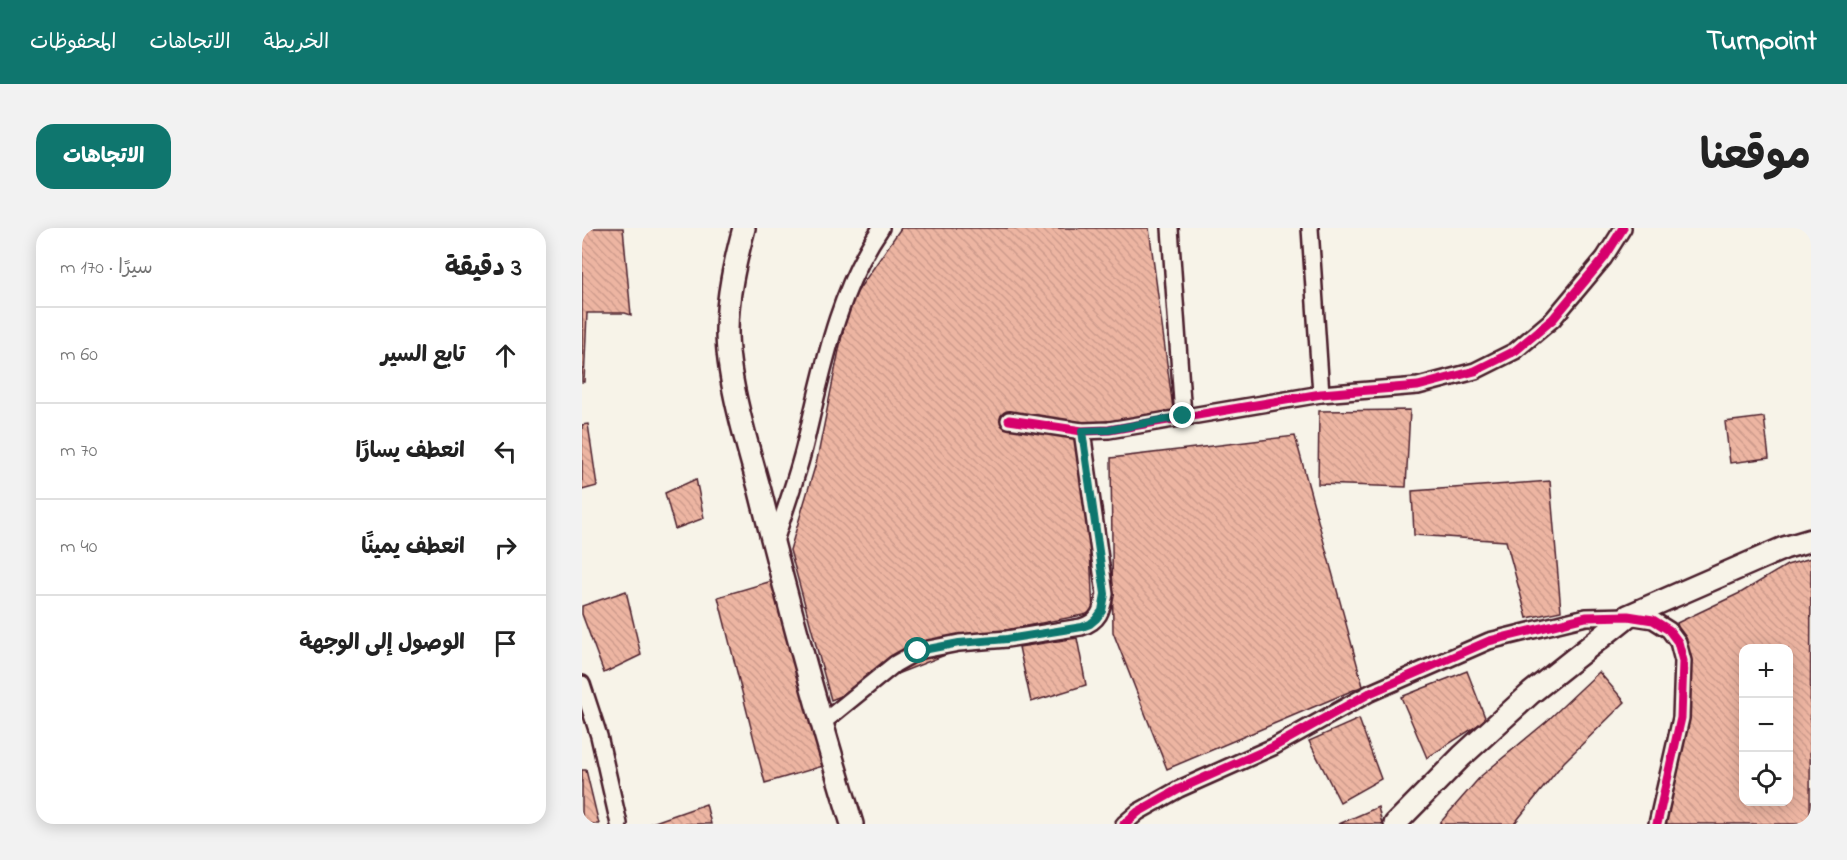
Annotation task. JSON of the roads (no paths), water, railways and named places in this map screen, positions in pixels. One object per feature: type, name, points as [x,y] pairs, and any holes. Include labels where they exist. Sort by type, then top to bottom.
[{"type":"street","points":[[744,228],[735,260],[729,296],[727,332],[740,414],[821,724],[852,824]]},
{"type":"street","points":[[773,546],[804,446],[822,367],[836,321],[861,260],[881,228]]},
{"type":"street","points":[[1170,228],[1183,416]]},
{"type":"street","points":[[1310,228],[1321,394]]},
{"type":"street","points":[[1009,420],[1082,431],[1109,430],[1321,394],[1418,386],[1475,371],[1515,351],[1553,319],[1604,258],[1623,228]]},
{"type":"street","points":[[821,724],[895,664],[918,651],[959,643],[1007,639],[1082,627],[1096,619],[1102,611],[1105,594],[1082,431]]},
{"type":"street","points":[[1395,824],[1461,756],[1531,693],[1628,616],[1784,548],[1811,540]]},
{"type":"street","points":[[1124,824],[1138,812],[1179,789],[1273,747],[1370,693],[1488,640],[1586,617],[1628,616],[1653,620],[1669,630],[1678,642],[1683,661],[1681,718],[1657,824]]},
{"type":"street","points":[[582,684],[599,736],[619,824]]}]
